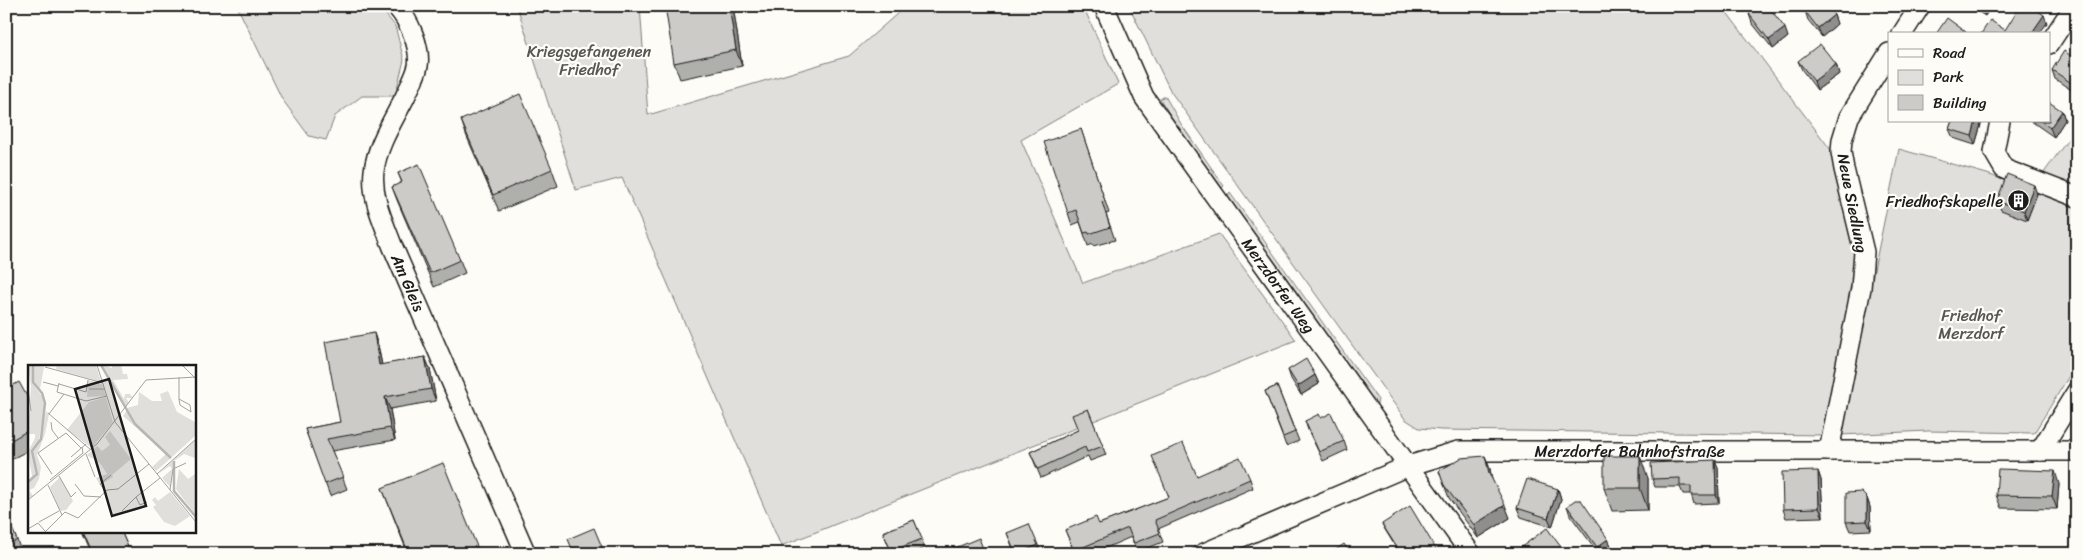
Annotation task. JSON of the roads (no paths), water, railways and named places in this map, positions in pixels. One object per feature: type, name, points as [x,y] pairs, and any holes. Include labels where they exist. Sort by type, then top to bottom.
[{"type":"street","name":"Am Gleis","points":[[396,6],[403,13],[415,36],[418,65],[410,88],[380,149],[374,173],[374,193],[392,245],[526,554]]},
{"type":"street","name":"Merzdorfer Weg","points":[[1104,6],[1144,96],[1471,554]]},
{"type":"street","points":[[1903,32],[1920,6]]},
{"type":"street","points":[[2050,42],[2074,6]]},
{"type":"street","name":"Neue Siedlung","points":[[1829,451],[1861,288],[1864,252],[1844,169],[1841,152],[1842,140],[1849,117],[1888,55]]},
{"type":"street","points":[[2000,122],[1994,152],[2004,169],[2077,197]]},
{"type":"street","points":[[2040,452],[2077,391]]},
{"type":"street","name":"Merzdorfer Bahnhofstraße","points":[[1202,554],[1408,466],[1458,451],[2077,451]]},
{"type":"place","name":"Friedhofskapelle","points":[[2019,201]]},
{"type":"park label","name":"Kriegsgefangenen Friedhof","points":[[589,60]]},
{"type":"park label","name":"Friedhof Merzdorf","points":[[1971,324]]}]
